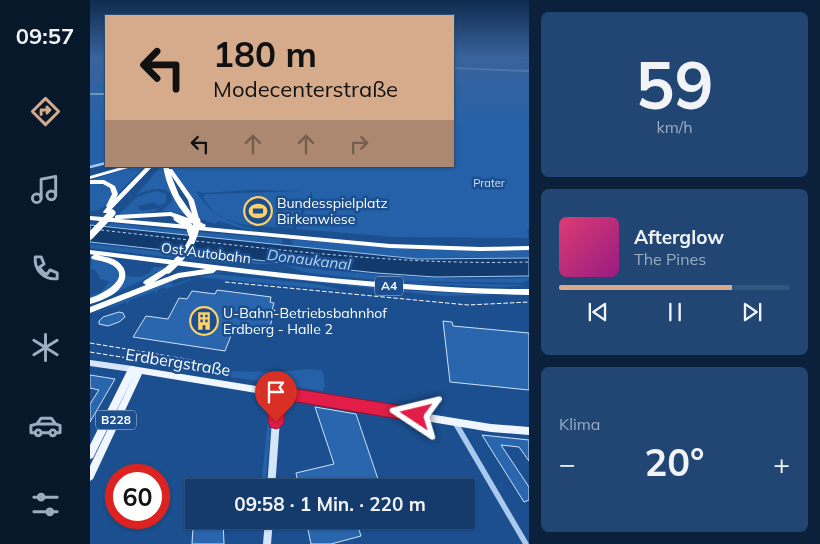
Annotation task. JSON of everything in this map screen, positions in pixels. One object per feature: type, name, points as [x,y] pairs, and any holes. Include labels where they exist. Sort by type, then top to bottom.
[{"type":"highway","points":[[90,179],[124,167]]},
{"type":"highway","points":[[90,179],[129,167]]},
{"type":"highway","points":[[90,236],[149,167]]},
{"type":"highway","points":[[90,229],[155,167]]},
{"type":"highway","points":[[167,167],[169,178],[184,210],[209,226],[243,231],[248,234]]},
{"type":"highway","points":[[90,308],[142,285],[168,270],[186,253],[194,239],[196,219],[191,200],[168,167]]},
{"type":"highway","points":[[90,179],[104,182],[114,189],[115,194],[109,212]]},
{"type":"highway","points":[[90,216],[120,217],[167,213],[196,219]]},
{"type":"highway","points":[[90,216],[125,218],[165,216],[177,218],[190,226],[194,239]]},
{"type":"highway","name":"Ost Autobahn","points":[[90,216],[248,234],[390,246],[480,249],[529,248]]},
{"type":"highway","points":[[90,254],[117,263],[122,273],[120,282],[114,289],[90,301]]},
{"type":"highway","name":"Ost Autobahn","points":[[90,254],[415,288],[529,292]]},
{"type":"highway","points":[[90,308],[184,274],[205,270],[245,270]]},
{"type":"main road","name":"Erdbergstraße","points":[[136,370],[455,422],[529,432]]},
{"type":"main road","name":"B228","points":[[90,476],[92,459],[136,370]]},
{"type":"street","points":[[90,94],[105,94]]},
{"type":"street","points":[[90,167],[105,163]]},
{"type":"street","name":"Erdbergstraße","points":[[90,363],[136,370]]},
{"type":"street","points":[[272,479],[278,392]]},
{"type":"street","points":[[455,422],[526,544]]},
{"type":"street","points":[[267,544],[268,529]]},
{"type":"green space","points":[[90,82],[105,82],[105,162],[90,166]]},
{"type":"green space","name":"Prater","points":[[454,82],[529,82],[529,229],[527,229],[529,238],[395,237],[296,229],[312,196],[312,191],[293,228],[253,226],[233,222],[216,213],[203,198],[205,194],[305,191],[252,190],[203,193],[196,191],[216,214],[231,222],[259,231],[219,221],[215,224],[199,218],[194,201],[171,167],[454,167]]},
{"type":"green space","points":[[133,167],[144,167],[116,195],[110,183],[90,180]]},
{"type":"green space","points":[[160,167],[163,167],[165,176],[184,215],[162,211],[172,201],[168,191],[158,189],[136,195]]},
{"type":"green space","points":[[90,183],[106,185],[112,192],[104,206],[94,211],[90,211]]},
{"type":"green space","points":[[156,191],[166,194],[166,203],[157,206],[154,202],[139,206],[138,208],[142,211],[159,208],[154,212],[117,216],[137,197]]},
{"type":"green space","points":[[110,223],[188,231],[189,233],[187,235],[108,226]]},
{"type":"green space","points":[[199,232],[283,239],[281,245],[198,236]]},
{"type":"green space","points":[[288,239],[423,250],[529,250],[529,257],[411,258],[294,246],[292,241]]},
{"type":"green space","points":[[90,244],[180,254],[176,258],[90,248]]},
{"type":"green space","points":[[186,254],[276,264],[231,264],[184,258]]},
{"type":"green space","points":[[90,258],[113,264],[119,271],[113,286],[105,292],[90,298],[90,296],[101,292],[109,282],[99,278],[94,269],[90,269],[92,262]]},
{"type":"green space","points":[[283,265],[344,272],[406,276],[467,279],[529,278],[529,280],[521,283],[388,281],[308,273]]},
{"type":"green space","points":[[154,267],[166,267],[112,295],[124,275],[141,277],[148,274]]},
{"type":"green space","points":[[213,272],[225,272],[185,276]]},
{"type":"green space","points":[[225,272],[397,290],[500,295],[441,296]]},
{"type":"green space","points":[[214,274],[315,284],[346,291],[198,277]]},
{"type":"green space","points":[[177,278],[180,279],[171,282],[173,285],[191,280],[166,289],[164,287],[157,290],[157,293],[155,291],[130,300],[127,304],[126,302],[90,315]]},
{"type":"green space","points":[[370,282],[386,282],[529,285],[502,287]]},
{"type":"green space","points":[[308,369],[323,371],[325,388],[323,388],[323,391],[219,375],[220,371],[277,372]]},
{"type":"green space","points":[[273,405],[266,479],[262,479],[269,407]]},
{"type":"water","name":"Donaukanal","points":[[90,225],[417,259],[529,258],[529,276],[435,277],[377,273],[90,242]]},
{"type":"building","name":"U-Bahn-Betriebsbahnhof Erdberg - Halle 2","points":[[217,290],[271,297],[270,302],[274,303],[272,310],[275,310],[268,333],[234,328],[225,351],[133,337],[146,316],[168,319],[179,298],[187,299],[192,291],[215,294]]},
{"type":"building","points":[[119,312],[123,313],[125,317],[119,322],[108,326],[99,324],[103,317]]},
{"type":"building","points":[[443,321],[452,322],[453,326],[529,333],[529,390],[450,382]]},
{"type":"building","points":[[90,375],[115,379],[90,422],[90,404],[99,390],[90,388]]},
{"type":"building","points":[[315,407],[356,414],[378,479],[297,479],[296,473],[334,464]]},
{"type":"building","points":[[482,435],[529,440],[529,461],[519,447],[501,445],[529,487],[529,500],[524,502]]},
{"type":"building","points":[[193,529],[223,529],[224,544],[192,544]]},
{"type":"building","points":[[308,529],[359,529],[361,536],[331,544],[311,544]]},
{"type":"ferry route","points":[[101,230],[189,240]]},
{"type":"ferry route","points":[[196,241],[321,254],[404,260],[529,262]]},
{"type":"railway","points":[[225,282],[468,305],[529,302]]},
{"type":"railway","points":[[90,343],[204,362]]},
{"type":"railway","points":[[90,352],[190,368]]},
{"type":"place","name":"Bundesspielplatz Birkenwiese","points":[[258,211]]},
{"type":"place","name":"U-Bahn-Betriebsbahnhof Erdberg - Halle 2","points":[[204,321]]},
{"type":"route","points":[[276,422],[278,392],[416,415]]}]
